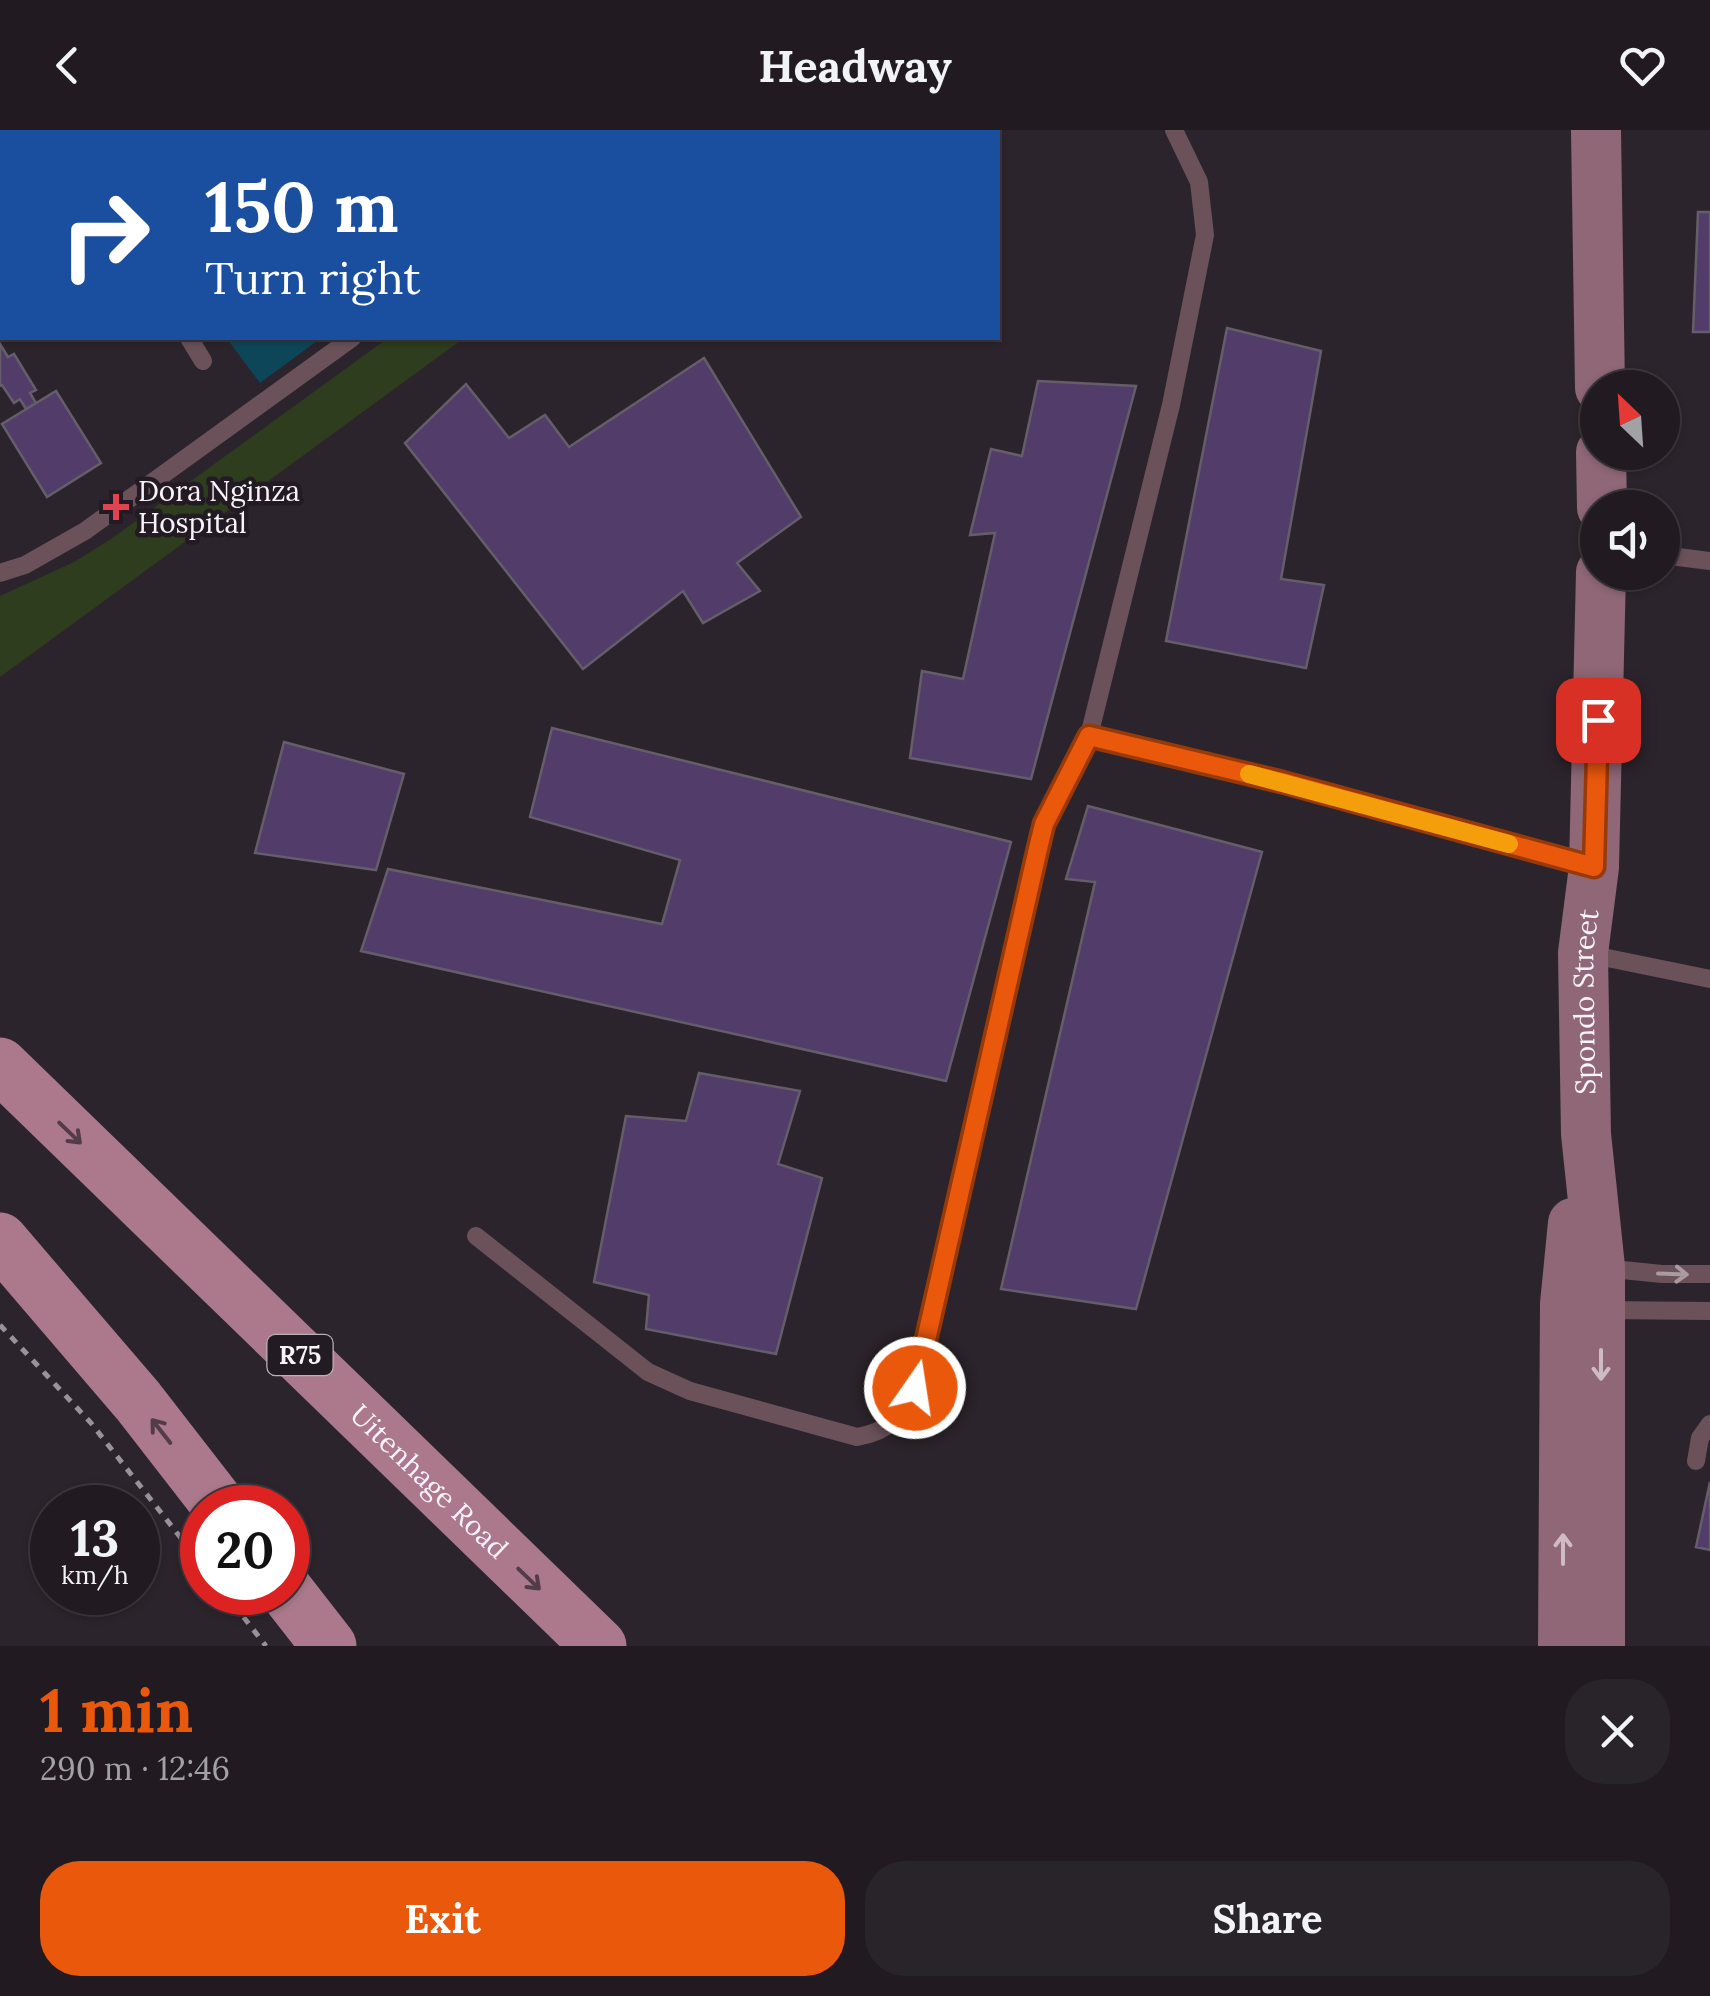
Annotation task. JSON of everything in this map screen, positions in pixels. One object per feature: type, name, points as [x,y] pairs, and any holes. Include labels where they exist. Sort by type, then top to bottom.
[{"type":"main road","points":[[1596,130],[1600,370]]},
{"type":"main road","name":"Spondo Street","points":[[1563,1646],[1583,1287],[1583,954],[1594,867],[1602,590]]},
{"type":"main road","name":"Uitenhage Road","points":[[0,1066],[599,1646]]},
{"type":"main road","points":[[0,1240],[203,1485]]},
{"type":"main road","name":"Spondo Street","points":[[1583,1287],[1600,1646]]},
{"type":"main road","points":[[305,1615],[329,1646]]},
{"type":"lane","points":[[476,1236],[648,1372],[690,1391],[857,1437],[878,1433],[901,1418],[915,1388],[1044,824],[1089,736],[1171,405],[1205,236],[1199,182],[1174,130]]},
{"type":"lane","points":[[190,340],[204,361]]},
{"type":"lane","points":[[0,573],[25,565],[85,531],[349,340]]},
{"type":"lane","points":[[1680,556],[1710,560]]},
{"type":"lane","points":[[1089,736],[1282,782],[1594,867]]},
{"type":"lane","points":[[1583,954],[1710,979]]},
{"type":"lane","points":[[1583,1287],[1662,1274],[1710,1274]]},
{"type":"lane","points":[[1583,1287],[1710,1311]]},
{"type":"lane","points":[[1696,1460],[1700,1438],[1710,1424]]},
{"type":"path","points":[[0,1325],[90,1423],[180,1536]]},
{"type":"path","points":[[242,1615],[266,1646]]},
{"type":"green space","points":[[385,340],[461,340],[0,677],[0,596],[74,562]]},
{"type":"water","points":[[228,340],[318,340],[260,383]]},
{"type":"building","points":[[1698,212],[1710,212],[1710,332],[1693,332]]},
{"type":"building","points":[[1227,328],[1321,351],[1281,579],[1324,585],[1306,668],[1166,641]]},
{"type":"building","points":[[0,344],[8,357],[14,354],[36,390],[30,393],[36,403],[26,409],[20,399],[14,403],[0,386]]},
{"type":"building","points":[[704,358],[801,517],[737,563],[760,591],[703,623],[683,591],[583,669],[405,443],[466,384],[509,438],[545,415],[569,447]]},
{"type":"building","points":[[1038,381],[1136,386],[1031,779],[910,758],[922,671],[963,679],[995,533],[970,535],[991,449],[1022,456]]},
{"type":"building","points":[[56,391],[101,463],[47,497],[2,424]]},
{"type":"building","points":[[552,728],[1011,842],[946,1081],[361,951],[388,869],[662,924],[680,860],[530,817]]},
{"type":"building","points":[[284,742],[404,774],[376,870],[255,853]]},
{"type":"building","points":[[1088,806],[1262,852],[1136,1309],[1001,1289],[1095,882],[1066,879]]},
{"type":"building","points":[[699,1073],[800,1091],[778,1164],[822,1178],[776,1354],[646,1329],[649,1295],[594,1282],[626,1116],[686,1121]]},
{"type":"building","points":[[1710,1482],[1710,1550],[1696,1547]]},
{"type":"slow traffic","points":[[1249,774],[1509,844]]},
{"type":"place","name":"Dora Nginza Hospital","points":[[116,507]]},
{"type":"route","points":[[915,1388],[1044,824],[1089,736],[1282,782],[1594,867],[1598,720]]}]
